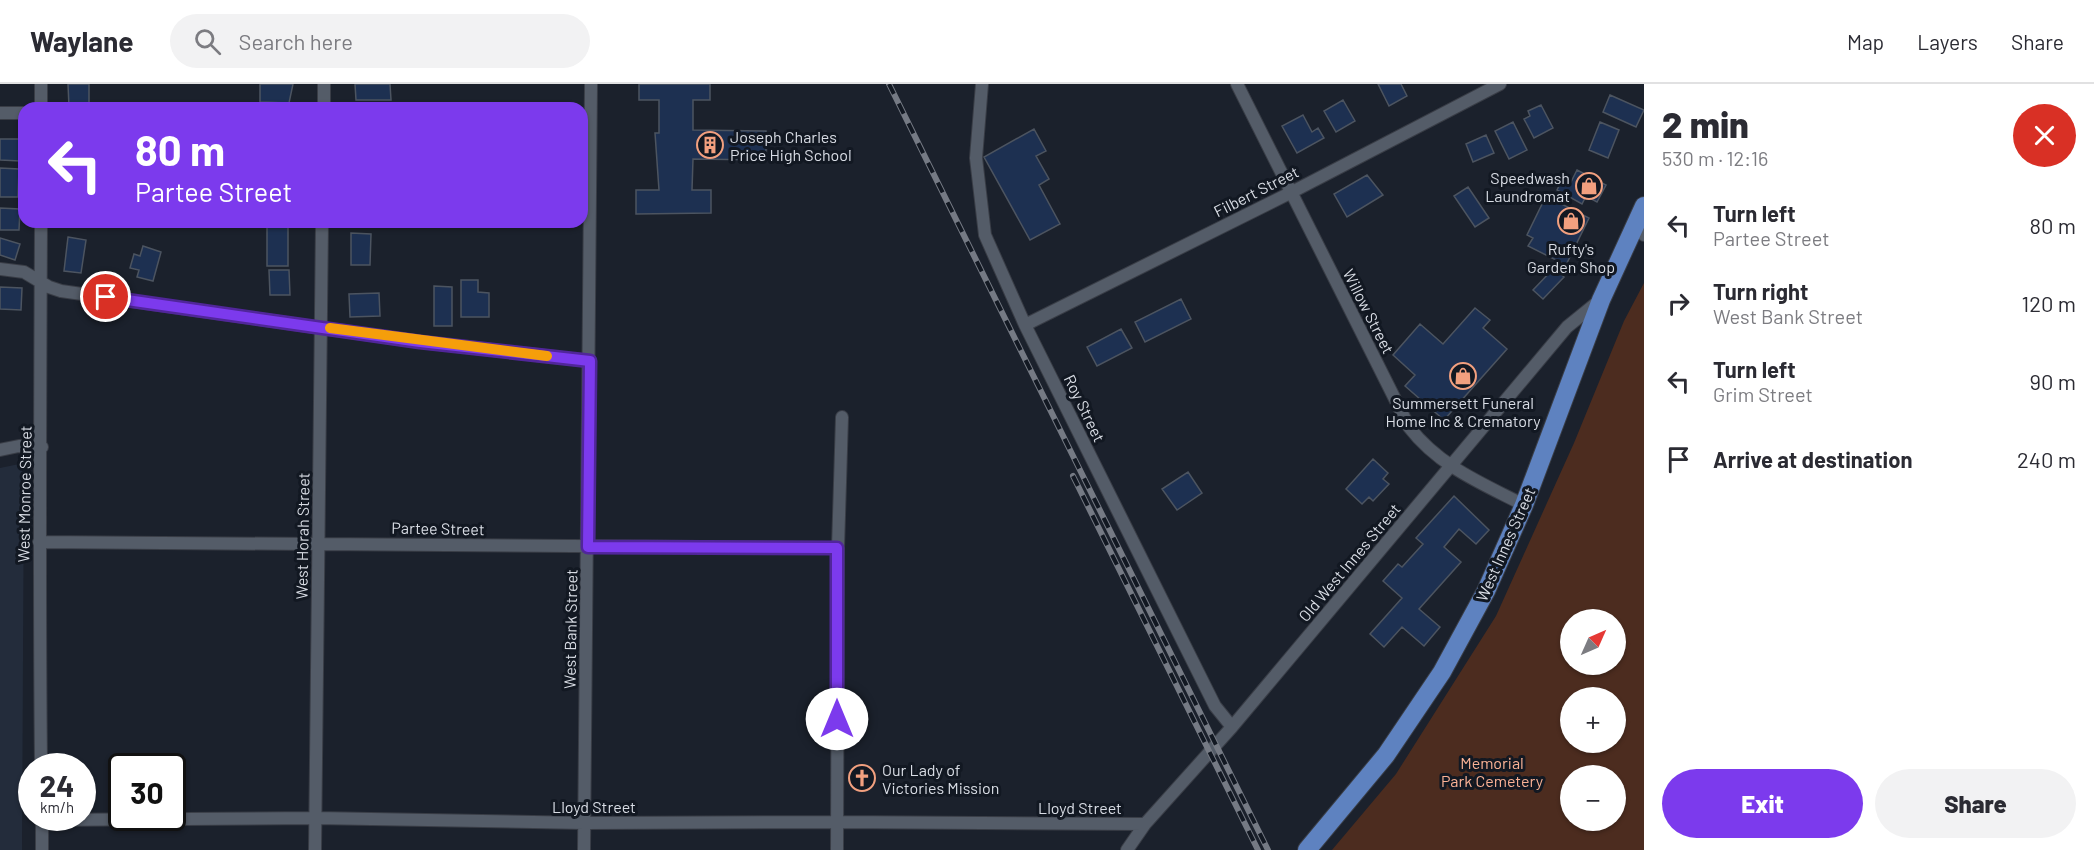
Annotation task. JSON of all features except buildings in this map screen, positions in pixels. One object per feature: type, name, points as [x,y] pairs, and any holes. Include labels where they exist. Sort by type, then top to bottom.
[{"type":"main road","name":"West Innes Street","points":[[1307,850],[1386,756],[1442,672],[1486,591],[1524,505],[1601,300],[1640,231],[1644,206]]},
{"type":"street","points":[[41,84],[42,102]]},
{"type":"street","points":[[324,84],[324,102]]},
{"type":"street","name":"West Bank Street","points":[[584,850],[591,84]]},
{"type":"street","name":"Roy Street","points":[[982,84],[976,158],[985,235],[1025,325],[1215,706],[1232,727]]},
{"type":"street","name":"Willow Street","points":[[1237,84],[1409,427],[1424,447],[1449,467],[1524,505]]},
{"type":"street","name":"Filbert Street","points":[[1025,325],[1292,192],[1500,84]]},
{"type":"street","points":[[0,113],[18,113]]},
{"type":"street","name":"West Monroe Street","points":[[41,228],[42,447],[39,542],[41,753]]},
{"type":"street","name":"West Horah Street","points":[[315,850],[322,228]]},
{"type":"street","points":[[0,269],[24,272],[61,291],[420,342],[590,361]]},
{"type":"street","name":"Old West Innes Street","points":[[1127,850],[1145,824],[1232,727],[1567,327],[1601,300]]},
{"type":"street","points":[[837,850],[837,548],[842,417]]},
{"type":"street","points":[[0,450],[19,446],[42,447]]},
{"type":"street","name":"Partee Street","points":[[39,542],[837,548]]},
{"type":"street","name":"Lloyd Street","points":[[96,819],[316,818],[584,823],[1145,824]]},
{"type":"street","points":[[42,831],[42,850]]},
{"type":"shaded area","points":[[24,463],[23,753],[18,753],[18,831],[22,831],[22,850],[0,850],[0,468]]},
{"type":"green space","name":"Memorial Park Cemetery","points":[[1644,283],[1644,850],[1332,850],[1396,774],[1496,616],[1574,443],[1624,321]]},
{"type":"railway","points":[[889,84],[1268,850]]},
{"type":"railway","points":[[1073,476],[1258,850]]},
{"type":"slow traffic","points":[[330,328],[420,342],[547,356]]},
{"type":"place","name":"Joseph Charles Price High School","points":[[710,145]]},
{"type":"place","name":"Speedwash Laundromat","points":[[1589,186]]},
{"type":"place","name":"Rufty's Garden Shop","points":[[1571,221]]},
{"type":"place","name":"Summersett Funeral Home Inc & Crematory","points":[[1463,376]]},
{"type":"place","name":"Our Lady of Victories Mission","points":[[862,778]]},
{"type":"route","points":[[106,297],[420,342],[590,361],[588,547],[837,548],[837,719]]}]
